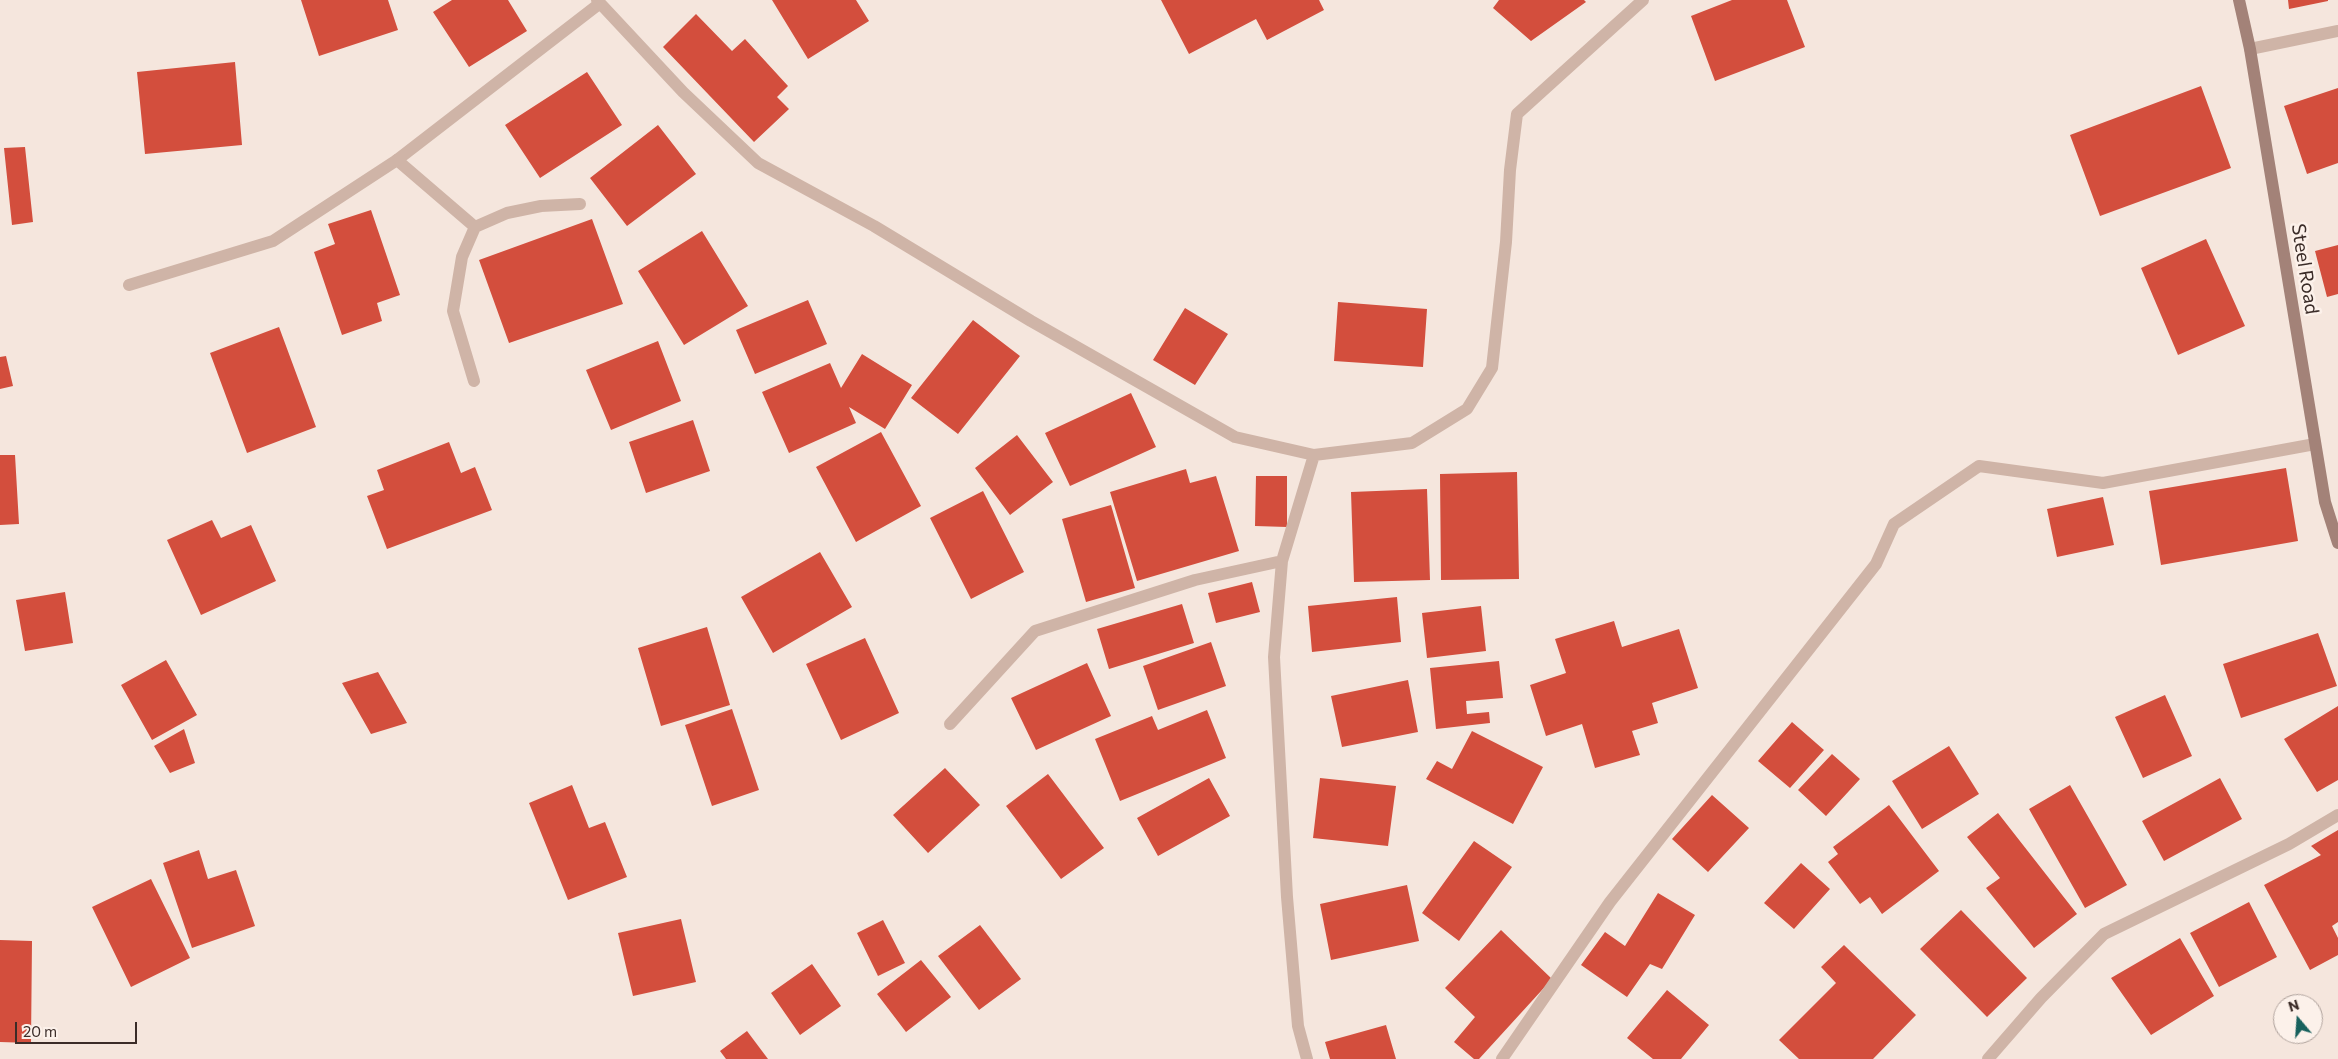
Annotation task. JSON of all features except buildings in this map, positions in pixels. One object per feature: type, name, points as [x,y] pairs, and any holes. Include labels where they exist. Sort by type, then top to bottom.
[{"type":"street","points":[[129,285],[273,241],[397,160],[598,2],[683,92],[758,162],[874,226],[1031,322],[1235,437],[1314,455],[1412,443],[1467,409],[1492,368],[1506,242],[1510,170],[1517,114],[1643,0]]},
{"type":"street","name":"Steel Road","points":[[2239,0],[2250,49],[2325,502],[2338,543]]},
{"type":"street","points":[[2250,49],[2338,31]]},
{"type":"street","points":[[397,160],[475,227]]},
{"type":"street","points":[[474,380],[453,311],[462,257],[475,227],[507,213],[541,206],[580,204]]},
{"type":"street","points":[[1502,1059],[1610,902],[1876,564],[1894,524],[1979,466],[2103,483],[2315,444]]},
{"type":"street","points":[[1306,1059],[1298,1026],[1287,896],[1274,657],[1282,561],[1314,455]]},
{"type":"street","points":[[950,724],[1035,631],[1195,580],[1282,561]]},
{"type":"street","points":[[1988,1059],[2041,998],[2104,934],[2289,844],[2338,815]]}]
